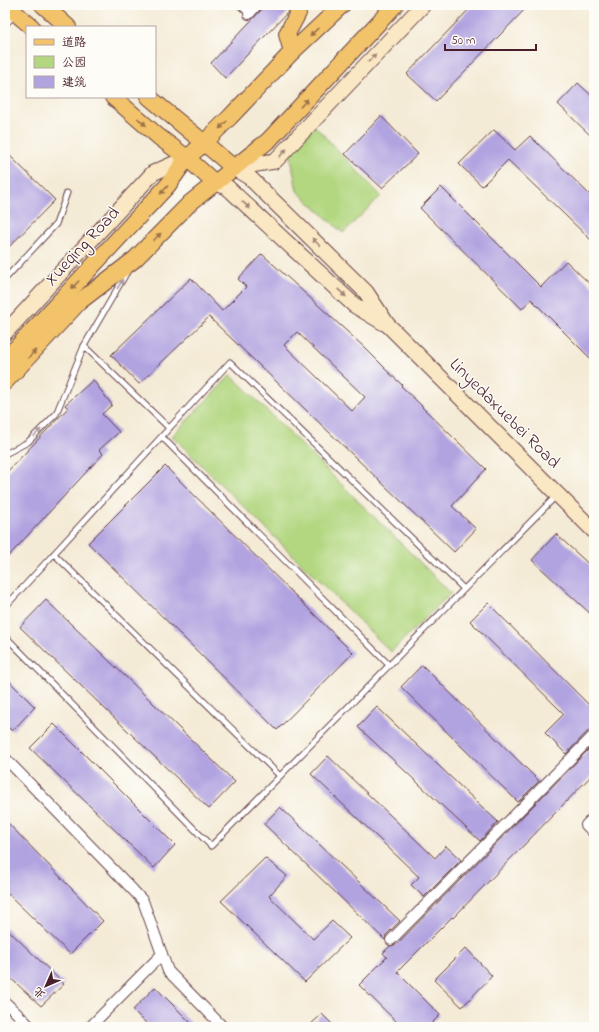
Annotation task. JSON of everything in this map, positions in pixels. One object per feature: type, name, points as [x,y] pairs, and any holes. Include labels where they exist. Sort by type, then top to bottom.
[{"type":"main road","points":[[43,5],[67,26]]},
{"type":"main road","name":"Xueqing Road","points":[[5,360],[168,185],[187,158],[230,117],[292,52],[342,5]]},
{"type":"main road","name":"Xueqing Road","points":[[5,382],[79,302],[135,259],[190,203],[269,140],[395,5]]},
{"type":"main road","points":[[11,9],[31,26]]},
{"type":"main road","points":[[292,52],[287,34],[302,9]]},
{"type":"main road","points":[[114,98],[215,183]]},
{"type":"main road","points":[[150,98],[234,168]]},
{"type":"street","points":[[249,14],[257,5]]},
{"type":"street","name":"Xueqing Road","points":[[234,168],[275,161],[423,5]]},
{"type":"street","name":"Xueqing Road","points":[[5,333],[153,173],[187,158]]},
{"type":"street","name":"Linyedaxuebei Road","points":[[234,168],[249,177],[366,292],[387,324],[594,531]]},
{"type":"street","name":"Linyedaxuebei Road","points":[[215,183],[227,187],[354,305],[387,324]]},
{"type":"street","points":[[391,940],[594,735]]},
{"type":"street","points":[[5,758],[143,901],[168,971],[223,1027]]},
{"type":"street","points":[[594,817],[586,825],[594,833]]},
{"type":"street","points":[[90,1027],[162,954]]},
{"type":"street","points":[[5,1002],[31,1027]]},
{"type":"lane","points":[[240,5],[249,14]]},
{"type":"lane","points":[[5,25],[11,9]]},
{"type":"lane","points":[[5,279],[56,224],[67,193]]},
{"type":"lane","name":"Xueqing Road","points":[[5,454],[28,442],[56,414],[84,346],[135,259]]},
{"type":"lane","points":[[84,346],[169,428]]},
{"type":"lane","points":[[5,607],[230,362],[464,589]]},
{"type":"lane","points":[[162,436],[389,665]]},
{"type":"lane","points":[[5,636],[211,846],[557,495]]},
{"type":"lane","points":[[54,554],[280,776]]},
{"type":"green space","points":[[315,126],[381,196],[343,233],[297,191],[290,153]]},
{"type":"green space","points":[[231,375],[451,593],[391,652],[172,436]]},
{"type":"building","points":[[266,5],[293,5],[225,78],[211,63]]},
{"type":"building","points":[[473,5],[529,5],[436,101],[407,74]]},
{"type":"building","points":[[578,83],[594,98],[594,139],[558,104]]},
{"type":"building","points":[[381,116],[418,154],[382,188],[345,154]]},
{"type":"building","points":[[494,130],[515,150],[530,136],[594,199],[594,243],[508,160],[482,186],[459,164]]},
{"type":"building","points":[[5,151],[55,200],[5,251]]},
{"type":"building","points":[[441,187],[541,287],[566,261],[594,288],[594,362],[531,299],[522,309],[420,208]]},
{"type":"building","points":[[262,254],[364,347],[422,407],[486,469],[452,506],[476,529],[454,552],[209,317],[139,384],[111,355],[191,278],[222,311],[246,287],[238,279]],"holes":[[[297,332],[365,397],[352,411],[284,345]]]},
{"type":"building","points":[[93,380],[112,405],[102,414],[119,432],[99,450],[103,454],[5,560],[5,474],[68,408],[65,405]]},
{"type":"building","points":[[165,466],[353,653],[277,730],[88,543]]},
{"type":"building","points":[[556,534],[594,569],[594,617],[532,560]]},
{"type":"building","points":[[46,600],[235,782],[209,809],[20,627]]},
{"type":"building","points":[[488,603],[594,710],[594,729],[589,730],[566,754],[545,733],[564,714],[470,621]]},
{"type":"building","points":[[422,665],[539,781],[518,802],[401,687]]},
{"type":"building","points":[[5,677],[35,707],[12,731],[5,724]]},
{"type":"building","points":[[377,707],[498,822],[480,841],[358,727]]},
{"type":"building","points":[[54,724],[175,845],[154,868],[30,748]]},
{"type":"building","points":[[594,744],[594,773],[453,918],[452,917],[397,972],[440,1015],[428,1027],[402,1027],[359,985],[387,957],[383,953],[390,946],[396,945]]},
{"type":"building","points":[[328,756],[435,858],[446,846],[461,860],[424,897],[411,885],[419,877],[311,774]]},
{"type":"building","points":[[280,807],[400,921],[386,935],[385,940],[264,824]]},
{"type":"building","points":[[5,820],[103,921],[70,954],[5,891]]},
{"type":"building","points":[[265,858],[287,876],[269,896],[313,939],[332,921],[350,938],[305,982],[221,901]]},
{"type":"building","points":[[5,927],[64,984],[41,1006],[5,973]]},
{"type":"building","points":[[466,948],[492,976],[462,1007],[434,980]]},
{"type":"building","points":[[155,987],[195,1027],[150,1027],[133,1010]]},
{"type":"building","points":[[322,1014],[335,1027],[308,1027]]}]
